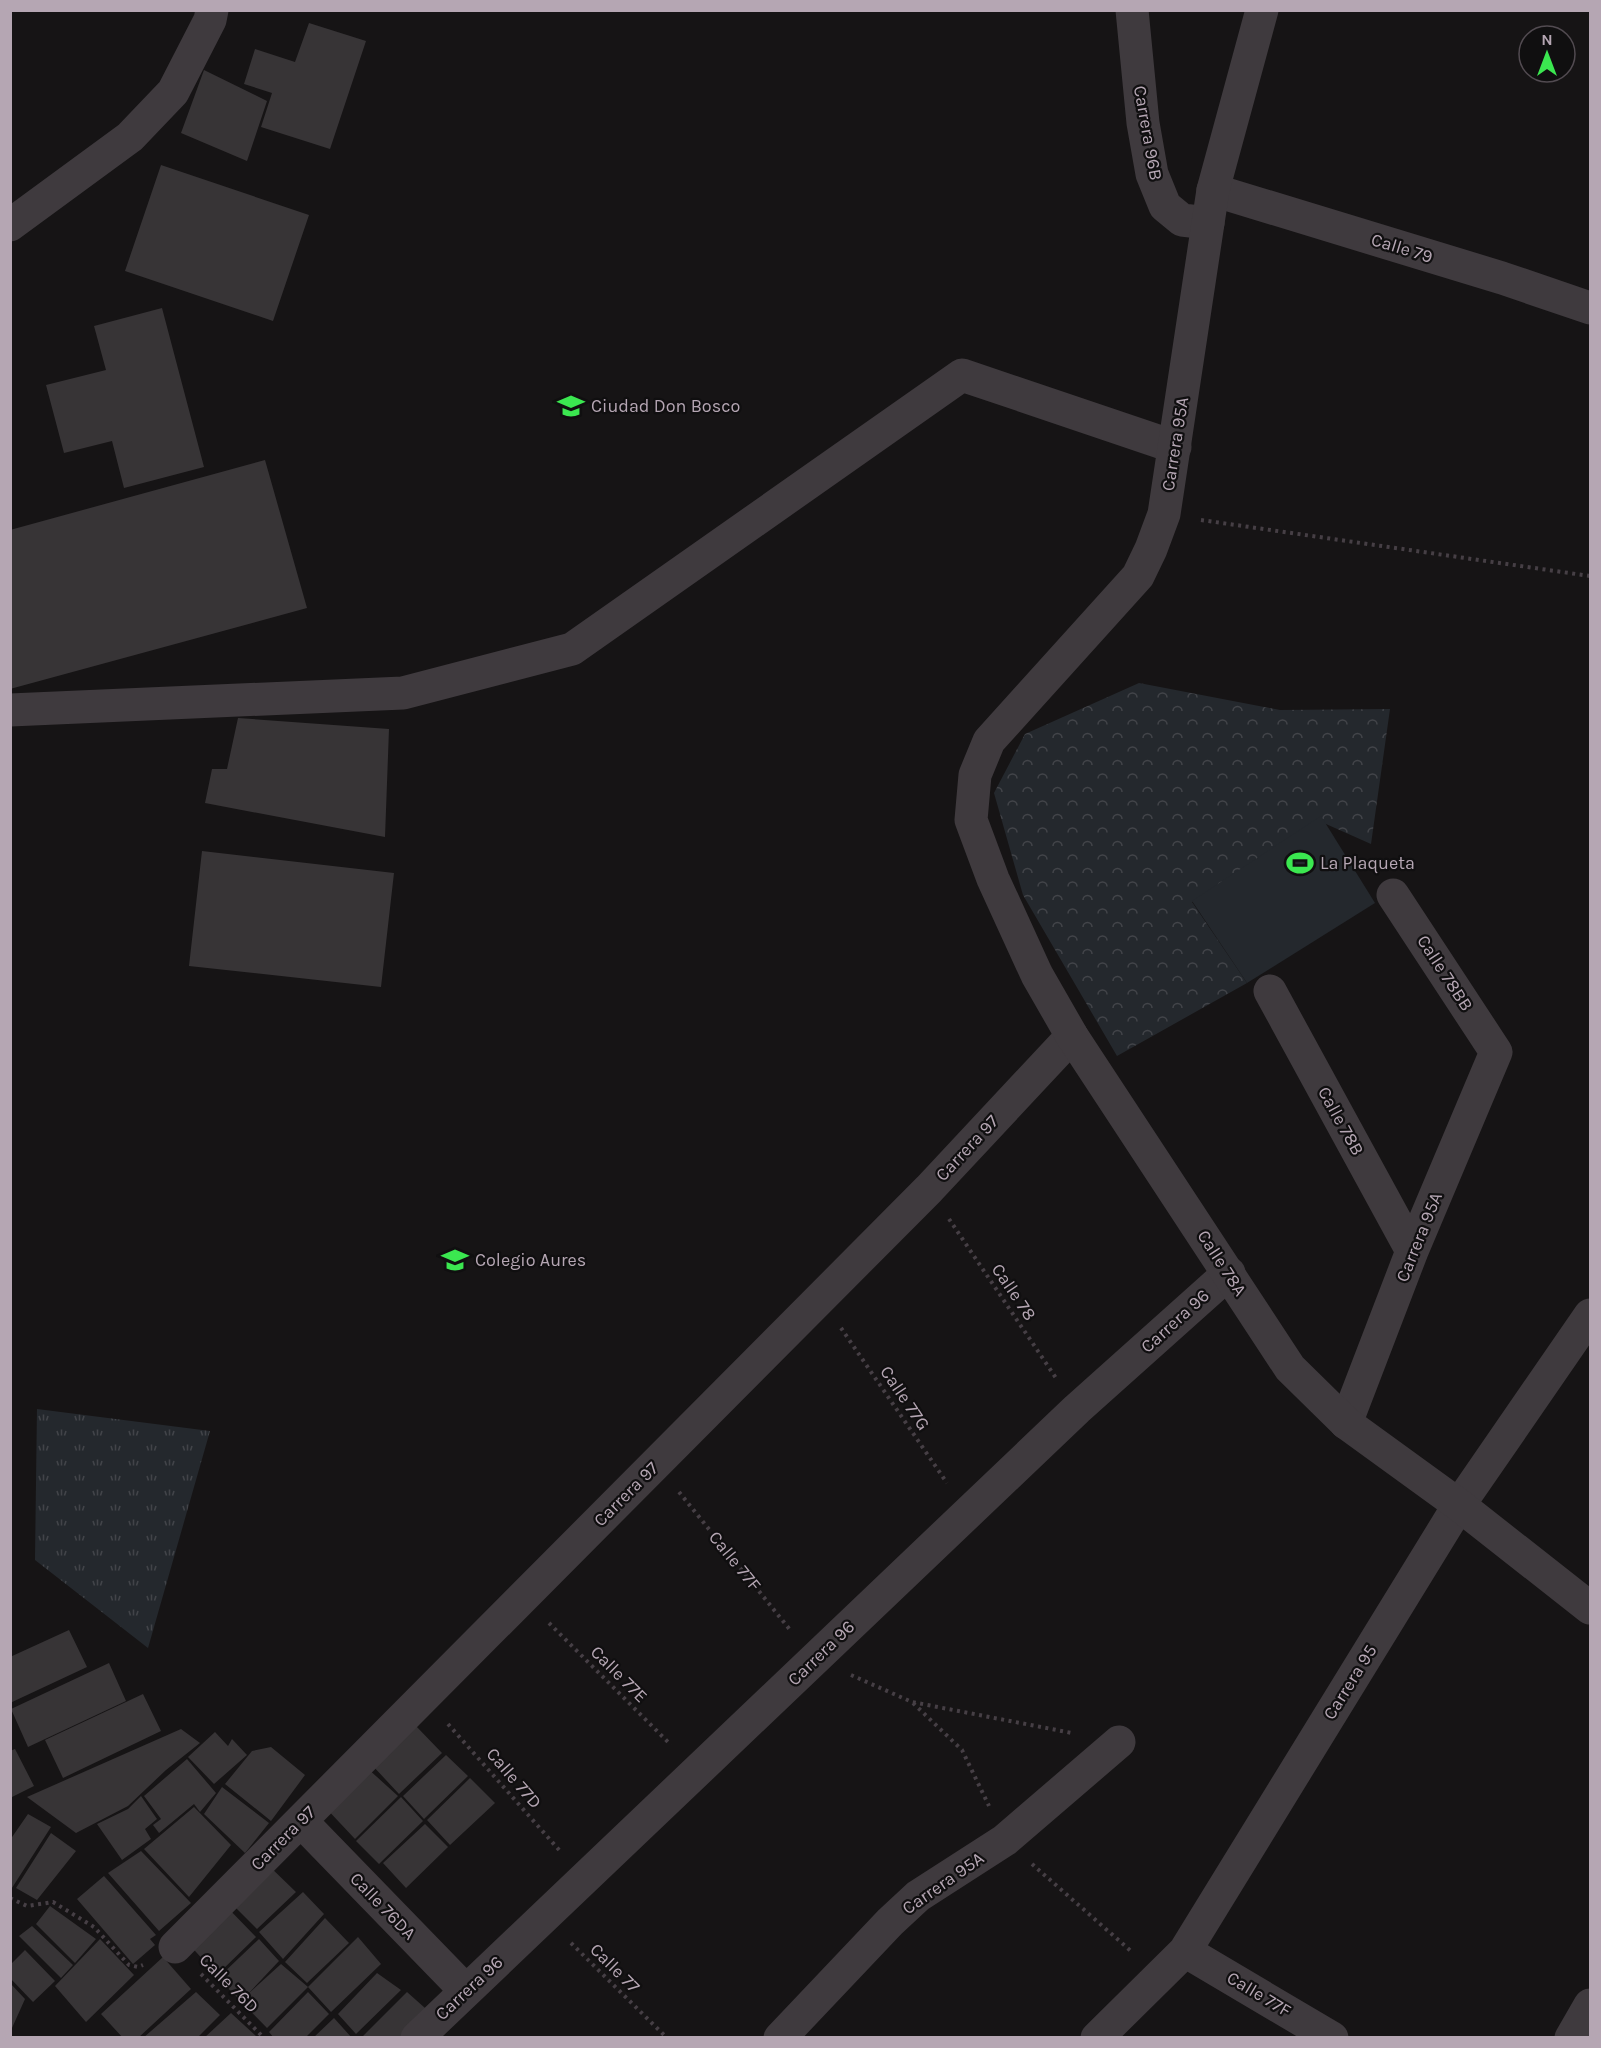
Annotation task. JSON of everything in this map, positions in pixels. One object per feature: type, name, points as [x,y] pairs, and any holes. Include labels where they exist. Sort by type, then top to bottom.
[{"type":"street","points":[[10,225],[130,137],[173,92],[210,20],[212,10]]},
{"type":"street","name":"Carrera 96B","points":[[1132,10],[1143,123],[1152,174],[1165,206],[1182,220],[1208,224]]},
{"type":"street","name":"Carrera 95A","points":[[971,820],[975,775],[989,741],[1138,576],[1164,514],[1213,190],[1262,10]]},
{"type":"street","name":"Calle 79","points":[[1213,190],[1502,278],[1590,308]]},
{"type":"street","points":[[10,710],[403,693],[572,649],[962,375],[1175,447]]},
{"type":"street","name":"Calle 78A","points":[[971,820],[993,879],[1037,975],[1072,1036],[1290,1368],[1346,1423],[1459,1505],[1590,1608]]},
{"type":"street","name":"Calle 78BB","points":[[1393,895],[1497,1052]]},
{"type":"street","name":"Calle 78B","points":[[1270,991],[1412,1251]]},
{"type":"street","name":"Carrera 97","points":[[175,1947],[929,1189],[1072,1036]]},
{"type":"street","name":"Carrera 95A","points":[[1346,1423],[1412,1251],[1497,1052]]},
{"type":"street","name":"Carrera 96","points":[[418,2037],[1077,1409],[1229,1273]]},
{"type":"street","name":"Carrera 95","points":[[1097,2037],[1185,1951],[1459,1505],[1590,1315]]},
{"type":"street","name":"Carrera 95A","points":[[780,2037],[890,1922],[918,1896],[1005,1840],[1119,1742]]},
{"type":"street","name":"Calle 76DA","points":[[301,1821],[466,1991]]},
{"type":"street","name":"Calle 77F","points":[[1185,1951],[1332,2037]]},
{"type":"street","points":[[1571,2037],[1590,2005]]},
{"type":"path","points":[[1164,514],[1590,576]]},
{"type":"path","name":"Calle 78","points":[[929,1189],[1077,1409]]},
{"type":"path","name":"Calle 77G","points":[[820,1298],[968,1514]]},
{"type":"path","name":"Calle 77F","points":[[656,1463],[814,1659]]},
{"type":"path","name":"Calle 77E","points":[[523,1597],[697,1771]]},
{"type":"path","points":[[814,1659],[912,1702],[1119,1742]]},
{"type":"path","name":"Calle 77D","points":[[424,1696],[584,1878]]},
{"type":"path","points":[[10,1898],[27,1906],[53,1902],[94,1927],[129,1965],[138,1967],[175,1947]]},
{"type":"path","name":"Calle 77","points":[[544,1917],[667,2037]]},
{"type":"path","name":"Calle 76D","points":[[175,1947],[264,2037]]},
{"type":"green space","points":[[1139,683],[1280,710],[1390,709],[1371,844],[1326,824],[1192,902],[1247,983],[1117,1056],[1023,895],[994,793],[1025,734]]},
{"type":"green space","name":"La Plaqueta","points":[[1321,816],[1375,903],[1247,983],[1192,901]]},
{"type":"green space","points":[[37,1409],[210,1431],[148,1648],[35,1560]]},
{"type":"building","points":[[309,23],[366,41],[330,149],[261,127],[272,93],[244,84],[255,49],[295,62]]},
{"type":"building","points":[[204,70],[267,101],[247,161],[181,133]]},
{"type":"building","points":[[161,165],[309,215],[273,321],[125,271]]},
{"type":"building","points":[[162,308],[204,467],[124,488],[112,441],[64,453],[46,385],[106,370],[94,326]]},
{"type":"building","points":[[265,460],[307,608],[10,689],[10,530]]},
{"type":"building","points":[[238,718],[389,729],[385,837],[205,803],[212,769],[227,769]]},
{"type":"building","points":[[202,851],[394,873],[381,987],[189,966]]},
{"type":"building","points":[[69,1630],[87,1667],[10,1703],[10,1657]]},
{"type":"building","points":[[109,1663],[126,1701],[28,1747],[11,1709]]},
{"type":"building","points":[[143,1694],[161,1731],[63,1778],[45,1740]]},
{"type":"building","points":[[415,1725],[442,1753],[399,1794],[372,1765]]},
{"type":"building","points":[[181,1729],[200,1743],[166,1770],[128,1806],[76,1833],[27,1797]]},
{"type":"building","points":[[215,1732],[228,1746],[232,1739],[247,1755],[214,1784],[188,1757]]},
{"type":"building","points":[[271,1747],[305,1775],[271,1821],[225,1784],[252,1751]]},
{"type":"building","points":[[15,1749],[34,1786],[10,1798],[10,1751]]},
{"type":"building","points":[[446,1755],[468,1776],[424,1819],[403,1796]]},
{"type":"building","points":[[187,1759],[216,1793],[200,1812],[194,1804],[159,1833],[153,1825],[161,1819],[144,1796]]},
{"type":"building","points":[[366,1767],[398,1796],[355,1839],[324,1806]]},
{"type":"building","points":[[470,1778],[495,1803],[450,1845],[427,1820]]},
{"type":"building","points":[[222,1787],[269,1823],[245,1853],[204,1814]]},
{"type":"building","points":[[141,1796],[157,1819],[145,1829],[151,1839],[122,1860],[97,1824],[128,1809]]},
{"type":"building","points":[[401,1797],[423,1821],[379,1864],[356,1841]]},
{"type":"building","points":[[194,1807],[231,1845],[189,1897],[144,1849]]},
{"type":"building","points":[[28,1814],[51,1827],[10,1891],[10,1840]]},
{"type":"building","points":[[425,1824],[448,1847],[406,1888],[383,1863]]},
{"type":"building","points":[[51,1833],[76,1851],[37,1900],[16,1888]]},
{"type":"building","points":[[141,1851],[191,1903],[159,1931],[108,1873]]},
{"type":"building","points":[[266,1863],[296,1892],[257,1929],[229,1901]]},
{"type":"building","points":[[104,1876],[156,1935],[150,1939],[155,1945],[133,1964],[77,1899]]},
{"type":"building","points":[[303,1892],[324,1914],[283,1959],[259,1932]]},
{"type":"building","points":[[224,1904],[256,1937],[217,1975],[186,1941]]},
{"type":"building","points":[[50,1906],[96,1939],[75,1963],[36,1924]]},
{"type":"building","points":[[325,1918],[349,1943],[307,1983],[285,1962]]},
{"type":"building","points":[[32,1926],[73,1965],[61,1978],[19,1936]]},
{"type":"building","points":[[358,1937],[381,1964],[331,2012],[308,1987]]},
{"type":"building","points":[[100,1939],[134,1975],[86,2022],[55,1986]]},
{"type":"building","points":[[259,1939],[279,1961],[247,1995],[281,1964],[308,1987],[267,2028],[218,1978]]},
{"type":"building","points":[[25,1950],[55,1981],[33,2002],[10,1978],[10,1965]]},
{"type":"building","points":[[163,1957],[191,1989],[138,2038],[123,2038],[101,2014]]},
{"type":"building","points":[[377,1973],[401,1990],[356,2034],[338,2014]]},
{"type":"building","points":[[10,1983],[25,1999],[12,2028],[10,2026]]},
{"type":"building","points":[[196,1992],[220,2015],[197,2038],[143,2038]]},
{"type":"building","points":[[308,1992],[329,2014],[305,2038],[274,2038],[269,2032]]},
{"type":"building","points":[[407,1992],[434,2016],[410,2038],[361,2038]]},
{"type":"building","points":[[231,2013],[256,2036],[254,2038],[204,2038]]},
{"type":"building","points":[[334,2018],[352,2038],[313,2038]]},
{"type":"place","name":"Ciudad Don Bosco","points":[[571,406]]},
{"type":"place","name":"La Plaqueta","points":[[1300,863]]},
{"type":"place","name":"Colegio Aures","points":[[455,1260]]}]
